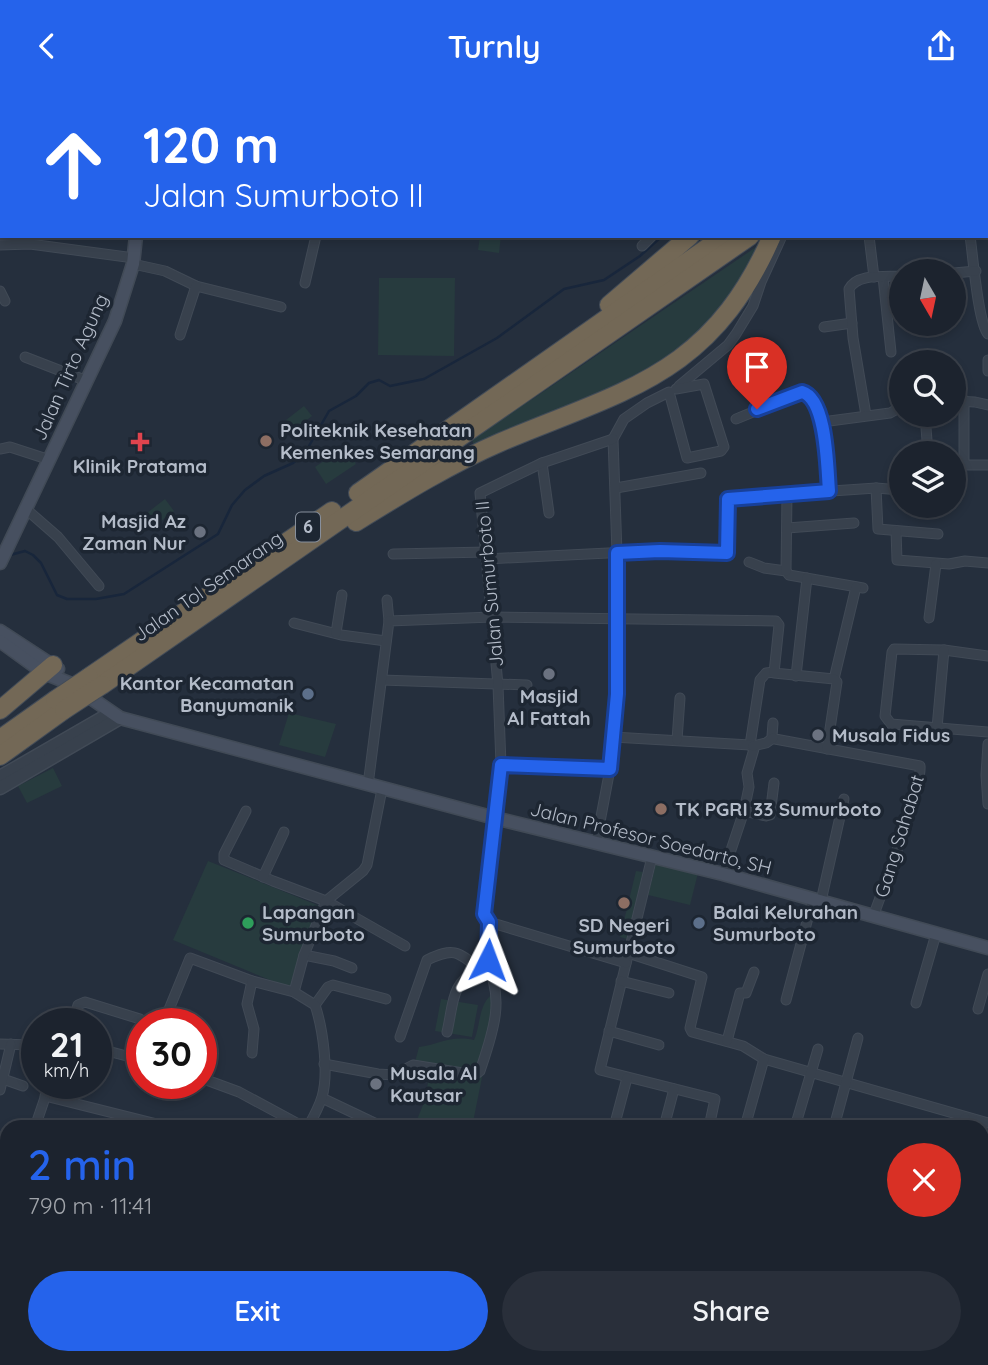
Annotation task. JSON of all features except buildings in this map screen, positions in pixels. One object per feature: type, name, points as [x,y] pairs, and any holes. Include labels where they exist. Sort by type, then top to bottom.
[{"type":"highway","name":"6","points":[[526,375],[688,238]]},
{"type":"highway","name":"Jalan Tol Semarang","points":[[0,739],[96,681],[721,238]]},
{"type":"highway","name":"Jalan Tol Semarang","points":[[96,681],[158,647],[747,238]]},
{"type":"highway","name":"6","points":[[158,647],[436,475],[501,442],[627,392],[689,353],[740,294],[771,238]]},
{"type":"highway","points":[[0,710],[49,669]]},
{"type":"highway","name":"Jalan Tol Semarang","points":[[0,755],[60,705]]},
{"type":"main road","name":"Jalan Tirto Agung","points":[[2,559],[115,321],[133,261],[136,238]]},
{"type":"main road","points":[[0,631],[49,669]]},
{"type":"main road","points":[[0,641],[49,669]]},
{"type":"main road","name":"Jalan Profesor Soedarto, SH","points":[[49,669],[116,716],[382,789],[723,874],[988,949]]},
{"type":"street","points":[[305,283],[316,238]]},
{"type":"street","points":[[642,246],[650,238]]},
{"type":"street","points":[[673,390],[727,345],[736,334],[753,306],[781,238]]},
{"type":"street","points":[[869,238],[891,350]]},
{"type":"street","points":[[970,238],[981,314],[985,333],[988,334]]},
{"type":"street","points":[[0,245],[30,244],[133,261],[165,271],[196,286],[281,307]]},
{"type":"street","points":[[966,272],[976,271]]},
{"type":"street","points":[[866,415],[852,323],[850,286],[856,281],[889,277]]},
{"type":"street","points":[[180,335],[196,286]]},
{"type":"street","points":[[0,291],[5,301]]},
{"type":"street","points":[[824,327],[852,323]]},
{"type":"street","points":[[26,357],[87,381]]},
{"type":"street","points":[[988,361],[988,371]]},
{"type":"street","points":[[596,843],[610,769],[617,694],[616,488],[613,439],[624,419],[647,403],[673,390],[699,383],[705,385],[724,445],[721,451],[687,458],[673,390]]},
{"type":"street","points":[[736,419],[802,392],[811,397],[822,422],[829,491]]},
{"type":"street","points":[[966,402],[988,405]]},
{"type":"street","points":[[822,422],[889,412]]},
{"type":"street","name":"Jalan Sumurboto II","points":[[324,1064],[385,1075],[394,1075],[413,1065],[475,1075],[480,1071],[496,1023],[492,977],[483,966],[489,955],[489,922],[484,914],[501,765],[498,685],[480,493],[542,463],[613,439]]},
{"type":"street","points":[[0,449],[10,447],[50,460]]},
{"type":"street","points":[[542,463],[549,513]]},
{"type":"street","points":[[966,464],[988,465]]},
{"type":"street","points":[[616,488],[701,473]]},
{"type":"street","points":[[876,488],[878,529],[937,534]]},
{"type":"street","points":[[393,554],[487,556],[660,551],[727,553],[728,499],[889,489]]},
{"type":"street","points":[[786,571],[788,494]]},
{"type":"street","points":[[26,509],[58,537],[99,586]]},
{"type":"street","points":[[787,528],[854,523]]},
{"type":"street","points":[[896,531],[897,560],[936,564],[965,561],[988,563]]},
{"type":"street","points":[[749,562],[764,568],[786,571],[789,575],[860,587],[834,679],[837,684],[827,749]]},
{"type":"street","points":[[929,618],[936,564]]},
{"type":"street","points":[[796,676],[807,578]]},
{"type":"street","points":[[336,633],[342,595]]},
{"type":"street","points":[[368,785],[389,621],[387,600]]},
{"type":"street","points":[[389,621],[492,617],[776,621],[779,625],[774,672]]},
{"type":"street","points":[[294,623],[386,641]]},
{"type":"street","points":[[988,656],[944,650],[894,649],[886,716],[891,724],[988,732]]},
{"type":"street","points":[[937,728],[944,650]]},
{"type":"street","points":[[723,874],[749,787],[747,774],[754,749],[751,745],[760,680],[766,673],[774,672],[834,679]]},
{"type":"street","points":[[382,680],[527,685]]},
{"type":"street","points":[[677,740],[680,698]]},
{"type":"street","points":[[0,777],[116,716]]},
{"type":"street","points":[[0,788],[116,716]]},
{"type":"street","points":[[613,737],[751,745],[766,743],[773,738],[773,723]]},
{"type":"street","name":"Gang Sahabat","points":[[773,738],[920,766],[913,798],[873,917]]},
{"type":"street","points":[[988,744],[988,804]]},
{"type":"street","points":[[501,765],[610,769]]},
{"type":"street","points":[[744,811],[770,815],[774,783]]},
{"type":"street","points":[[294,992],[304,955],[326,901],[367,865],[382,789]]},
{"type":"street","points":[[786,1000],[844,799]]},
{"type":"street","points":[[246,811],[223,857],[263,877],[326,901],[405,946]]},
{"type":"street","points":[[263,877],[284,832]]},
{"type":"street","points":[[652,857],[600,1070],[715,1099],[710,1120]]},
{"type":"street","points":[[489,922],[702,978],[690,1031],[743,1046],[764,1059],[974,1120]]},
{"type":"street","points":[[916,1003],[936,934]]},
{"type":"street","points":[[400,1037],[427,960],[445,952],[458,952],[483,966]]},
{"type":"street","points":[[304,955],[352,968]]},
{"type":"street","points":[[170,1008],[190,958],[252,981],[294,992],[315,1005],[324,1064],[322,1098],[310,1120]]},
{"type":"street","points":[[447,1032],[458,984],[465,976],[483,966]]},
{"type":"street","points":[[727,1041],[740,993],[746,993],[754,972]]},
{"type":"street","points":[[978,1009],[988,974]]},
{"type":"street","points":[[252,981],[247,1004],[254,1029],[252,1053]]},
{"type":"street","points":[[621,981],[669,993]]},
{"type":"street","points":[[315,1005],[332,985],[386,999]]},
{"type":"street","points":[[77,1008],[85,1002],[104,1008]]},
{"type":"street","points":[[609,1031],[659,1045]]},
{"type":"street","points":[[836,1120],[858,1038]]},
{"type":"street","points":[[0,1044],[21,1044]]},
{"type":"street","points":[[0,1090],[11,1044]]},
{"type":"street","points":[[797,1120],[818,1049]]},
{"type":"street","points":[[747,1120],[764,1059]]},
{"type":"street","points":[[616,1120],[627,1078]]},
{"type":"street","points":[[3,1079],[21,1085]]},
{"type":"street","points":[[217,1084],[239,1092],[293,1120]]},
{"type":"street","points":[[666,1120],[674,1089]]},
{"type":"street","points":[[322,1098],[368,1120]]},
{"type":"street","points":[[37,1120],[44,1099]]},
{"type":"street","points":[[57,1099],[141,1120]]},
{"type":"green space","points":[[480,238],[501,238],[499,253],[478,250]]},
{"type":"green space","points":[[762,243],[738,289],[705,325],[666,359],[583,401],[475,445],[473,443],[472,438],[483,429],[534,398]]},
{"type":"green space","points":[[379,278],[455,278],[454,356],[378,355]]},
{"type":"green space","points":[[304,406],[312,416],[294,430],[286,420]]},
{"type":"green space","points":[[345,447],[356,464],[326,484],[315,467]]},
{"type":"green space","points":[[165,499],[174,511],[156,525],[147,513]]},
{"type":"green space","points":[[289,713],[336,724],[325,757],[279,745]]},
{"type":"green space","points":[[53,768],[62,786],[27,803],[18,786]]},
{"type":"green space","name":"Lapangan Sumurboto","points":[[208,861],[322,907],[289,988],[173,940]]},
{"type":"green space","points":[[656,863],[698,873],[690,905],[648,895]]},
{"type":"green space","points":[[636,871],[643,872],[627,939],[620,937]]},
{"type":"green space","points":[[496,993],[473,1120],[417,1120],[425,1100],[428,1082],[415,1062],[419,1047],[452,1039],[474,1040],[483,1007],[490,996]]},
{"type":"green space","points":[[441,999],[478,1005],[472,1037],[435,1031]]},
{"type":"waterway","points":[[10,555],[25,551],[33,555],[41,563],[57,595],[67,599],[96,599],[124,594],[218,534],[232,505],[245,490],[264,476],[293,463],[305,453],[329,411],[356,396],[369,383],[379,380],[390,386],[424,379],[497,338],[564,289],[604,280],[640,256],[660,238]]},
{"type":"place","name":"Politeknik Kesehatan Kemenkes Semarang","points":[[266,441]]},
{"type":"place","name":"Klinik Pratama","points":[[140,442]]},
{"type":"place","name":"Masjid Az Zaman Nur","points":[[200,532]]},
{"type":"place","name":"Masjid Al Fattah","points":[[549,674]]},
{"type":"place","name":"Kantor Kecamatan Banyumanik","points":[[308,694]]},
{"type":"place","name":"Musala Fidus","points":[[818,735]]},
{"type":"place","name":"TK PGRI 33 Sumurboto","points":[[661,809]]},
{"type":"place","name":"SD Negeri Sumurboto","points":[[624,903]]},
{"type":"place","name":"Lapangan Sumurboto","points":[[248,923]]},
{"type":"place","name":"Balai Kelurahan Sumurboto","points":[[699,923]]},
{"type":"place","name":"Musala Al Kautsar","points":[[376,1084]]},
{"type":"route","points":[[488,960],[489,922],[484,914],[501,765],[610,769],[617,694],[617,553],[727,553],[728,499],[829,491],[822,422],[811,397],[802,392],[757,409]]}]
